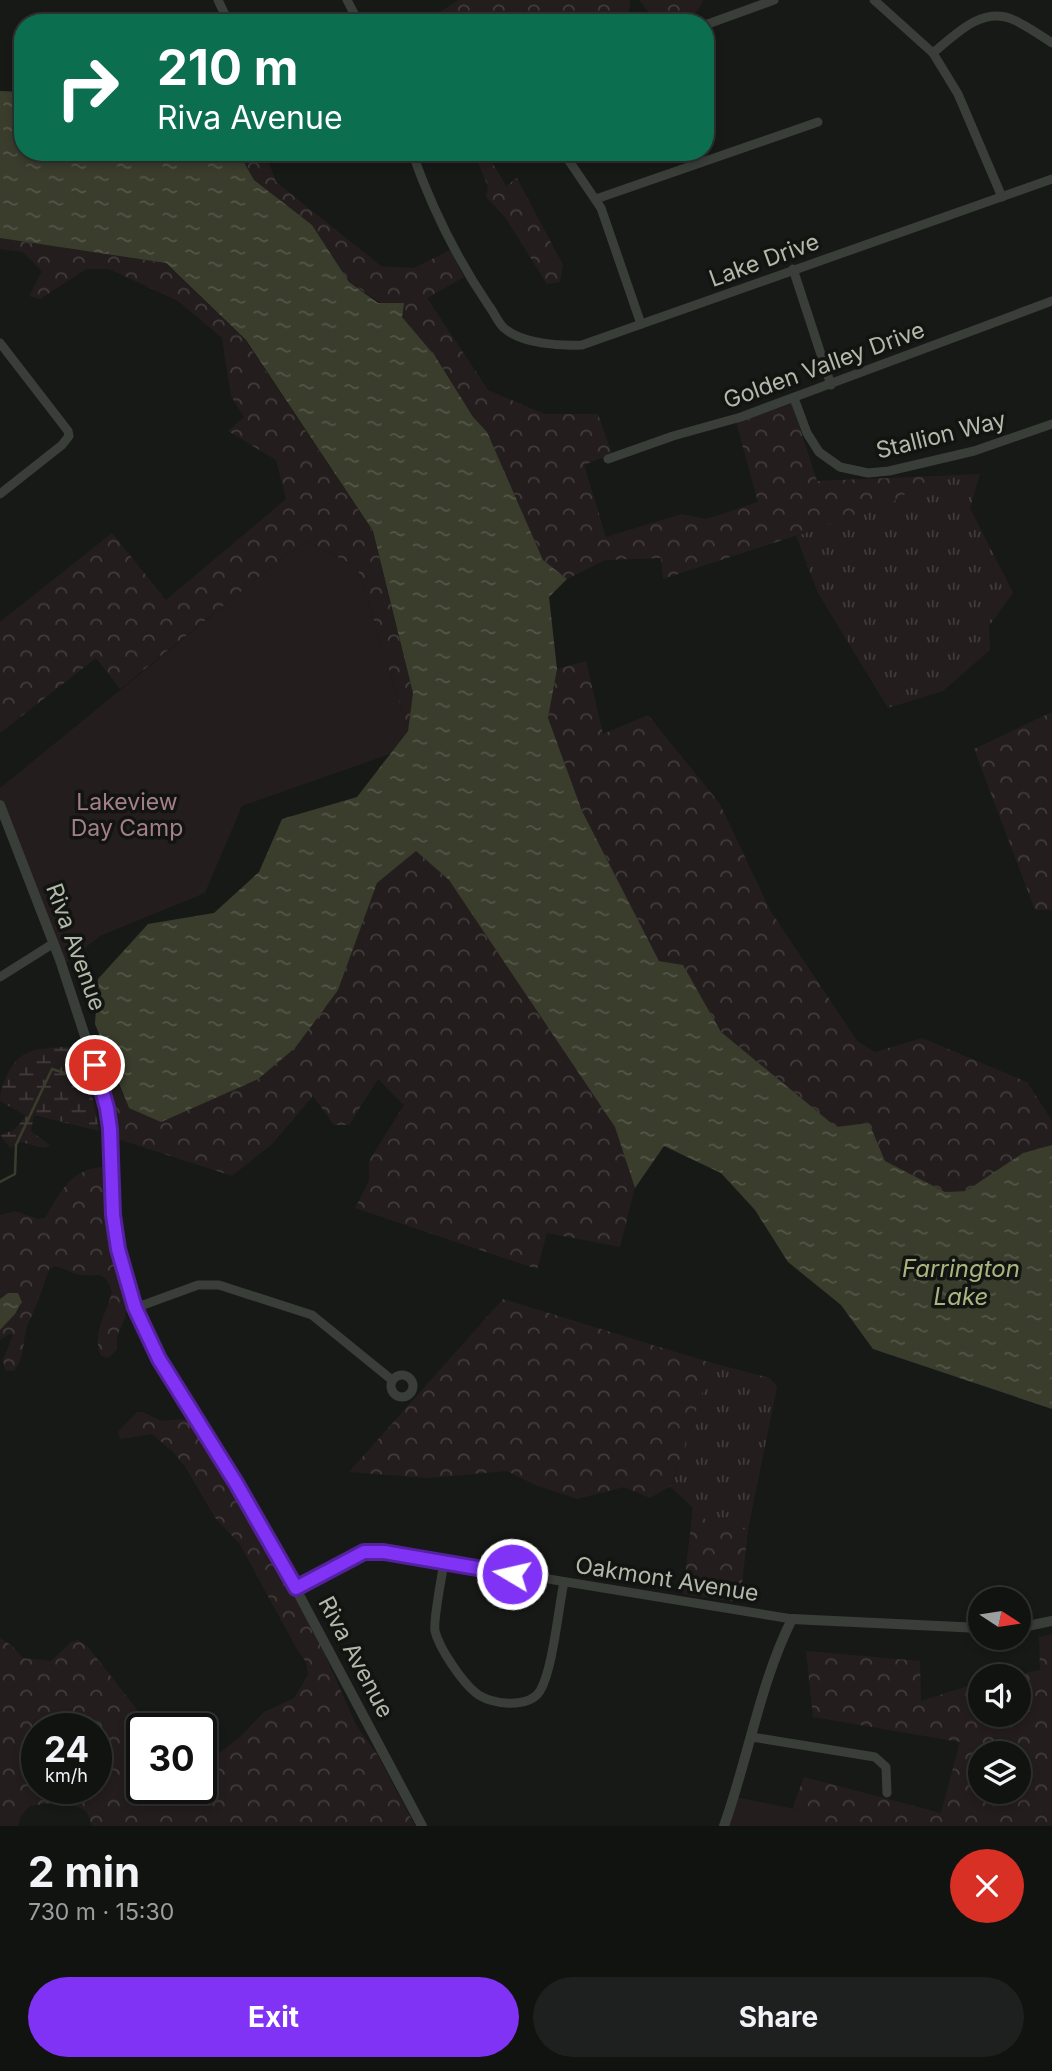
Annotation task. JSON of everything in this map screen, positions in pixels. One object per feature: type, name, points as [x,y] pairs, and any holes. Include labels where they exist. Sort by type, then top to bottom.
[{"type":"street","points":[[714,21],[774,0]]},
{"type":"street","points":[[874,0],[933,53],[958,94],[1002,197]]},
{"type":"street","points":[[933,53],[966,26],[992,16],[1014,20],[1052,43]]},
{"type":"street","points":[[714,158],[818,122]]},
{"type":"street","name":"Lake Drive","points":[[415,161],[426,191],[473,282],[505,329],[530,340],[556,346],[582,345],[1052,179]]},
{"type":"street","points":[[569,161],[596,199],[641,324]]},
{"type":"street","points":[[596,199],[706,161]]},
{"type":"street","points":[[793,269],[831,385]]},
{"type":"street","name":"Golden Valley Drive","points":[[608,459],[673,436],[741,418],[1052,301]]},
{"type":"street","points":[[0,494],[62,445],[69,436],[68,431],[2,345]]},
{"type":"street","name":"Stallion Way","points":[[794,398],[807,433],[819,453],[840,467],[868,473],[889,471],[974,452],[1052,424]]},
{"type":"street","name":"Riva Avenue","points":[[0,805],[4,825],[54,943],[99,1077],[110,1129],[113,1215],[135,1308],[159,1359],[236,1483],[296,1588],[422,1826]]},
{"type":"street","points":[[0,977],[54,943]]},
{"type":"street","points":[[135,1308],[198,1285],[219,1285],[312,1315],[392,1380]]},
{"type":"street","name":"Oakmont Avenue","points":[[296,1588],[364,1552],[384,1552],[792,1619]]},
{"type":"street","points":[[444,1562],[435,1630],[452,1666],[477,1694],[505,1702],[529,1701],[539,1692],[547,1672],[565,1582]]},
{"type":"street","points":[[724,1826],[777,1655],[792,1619],[968,1627]]},
{"type":"street","points":[[1031,1625],[1052,1621]]},
{"type":"street","points":[[752,1737],[875,1757],[886,1767],[887,1793]]},
{"type":"green space","points":[[459,0],[630,0],[629,14],[436,14]]},
{"type":"green space","points":[[639,0],[703,2],[695,14],[650,14]]},
{"type":"green space","points":[[243,161],[268,161],[276,182],[381,266],[414,268],[450,250],[464,277],[427,298],[488,390],[544,414],[598,414],[612,454],[584,465],[606,537],[682,514],[706,519],[758,502],[736,422],[792,404],[817,481],[935,476],[884,507],[663,579],[661,558],[605,560],[567,579],[543,560],[487,432],[473,417],[435,356],[402,317],[349,282],[312,225],[254,180]]},
{"type":"green space","points":[[477,161],[491,161],[506,186],[517,178],[563,265],[560,282],[547,284],[505,217],[486,197],[488,186]]},
{"type":"green space","points":[[0,238],[165,263],[245,340],[373,532],[413,693],[408,731],[357,567],[308,542],[285,556],[120,689],[96,658],[0,733],[0,622],[112,533],[166,600],[286,499],[276,460],[228,431],[244,417],[231,396],[222,338],[178,301],[109,269],[86,269],[40,299],[29,296],[42,271],[23,252],[0,249]]},
{"type":"green space","points":[[980,474],[970,508],[1013,593],[989,626],[990,650],[943,691],[888,708],[818,593],[796,536],[884,507],[935,476]]},
{"type":"green space","name":"Lakeview Day Camp","points":[[308,542],[357,567],[408,731],[390,754],[242,806],[205,893],[100,936],[65,964],[0,803],[0,788],[285,556]]},
{"type":"green space","points":[[586,661],[603,734],[648,715],[720,804],[770,910],[858,1042],[875,1052],[922,1038],[1027,1082],[1052,1121],[1052,1145],[1023,1153],[967,1191],[945,1192],[885,1161],[869,1123],[836,1128],[721,1032],[683,965],[659,961],[582,811],[548,718],[557,669]]},
{"type":"green space","points":[[1052,712],[1052,910],[1035,910],[974,749]]},
{"type":"green space","points":[[416,851],[449,880],[615,1127],[635,1188],[620,1247],[547,1233],[537,1269],[355,1208],[369,1181],[369,1161],[404,1105],[378,1079],[349,1125],[334,1125],[313,1096],[272,1144],[232,1176],[118,1139],[109,1085],[117,1082],[129,1108],[338,990],[377,883]]},
{"type":"green space","points":[[79,1046],[86,1080],[90,1083],[99,1131],[34,1115],[31,1131],[51,1146],[43,1148],[21,1142],[10,1148],[0,1135],[14,1130],[26,1116],[0,1101],[4,1081],[11,1068],[20,1057],[30,1052]]},
{"type":"green space","points":[[89,1169],[107,1169],[106,1208],[110,1248],[127,1304],[125,1318],[117,1336],[117,1349],[109,1358],[101,1356],[98,1348],[101,1324],[112,1292],[106,1279],[98,1275],[77,1274],[55,1266],[49,1269],[27,1328],[18,1365],[14,1371],[5,1370],[3,1360],[13,1335],[0,1340],[0,1330],[20,1308],[22,1299],[8,1293],[0,1299],[0,1215],[15,1211],[38,1219],[45,1218],[73,1178]]},
{"type":"green space","points":[[503,1299],[712,1363],[671,1486],[650,1498],[624,1487],[577,1499],[533,1484],[507,1471],[429,1478],[349,1472]]},
{"type":"green space","points":[[712,1363],[770,1378],[777,1387],[748,1530],[713,1527],[671,1487]]},
{"type":"green space","points":[[137,1412],[143,1412],[161,1421],[188,1420],[202,1435],[246,1504],[312,1625],[356,1725],[377,1754],[415,1826],[92,1826],[87,1812],[66,1804],[112,1804],[112,1713],[21,1713],[21,1804],[45,1804],[30,1806],[21,1816],[18,1826],[0,1826],[0,1638],[23,1658],[51,1661],[71,1642],[78,1640],[89,1648],[140,1713],[126,1713],[126,1804],[217,1804],[217,1755],[239,1738],[264,1712],[294,1698],[308,1675],[306,1662],[239,1543],[216,1519],[184,1465],[152,1434],[120,1439],[118,1432]]},
{"type":"green space","points":[[693,1507],[713,1527],[748,1530],[740,1602],[683,1594]]},
{"type":"green space","points":[[1052,1634],[1052,1826],[792,1826],[794,1804],[804,1777],[941,1813],[960,1742],[813,1717],[806,1651],[920,1661],[921,1701],[968,1686],[968,1727],[1031,1727],[1031,1672],[1040,1670],[1039,1637]]},
{"type":"green space","points":[[736,1797],[819,1814],[799,1826],[725,1826]]},
{"type":"water","name":"Farrington Lake","points":[[0,91],[14,92],[14,161],[243,161],[254,180],[312,225],[349,282],[378,303],[404,303],[402,317],[435,356],[473,417],[487,432],[543,560],[567,579],[549,597],[557,669],[548,718],[582,811],[659,961],[683,965],[721,1032],[836,1127],[869,1123],[885,1161],[945,1192],[966,1191],[1023,1153],[1052,1145],[1052,1409],[873,1349],[841,1305],[788,1262],[755,1210],[721,1173],[664,1146],[635,1188],[615,1127],[449,880],[416,851],[377,883],[338,990],[295,1048],[258,1079],[161,1122],[129,1108],[95,1024],[98,979],[148,924],[214,913],[259,872],[282,819],[357,797],[408,731],[413,693],[373,531],[246,340],[166,263],[0,238]]},
{"type":"water","points":[[8,1293],[18,1293],[22,1302],[0,1330],[0,1299]]},
{"type":"waterway","points":[[0,1182],[15,1174],[16,1145],[52,1069],[86,1080],[95,1078]]},
{"type":"waterway","points":[[102,1076],[115,1073]]},
{"type":"route","points":[[95,1065],[110,1129],[113,1215],[118,1249],[135,1308],[159,1359],[236,1483],[296,1588],[364,1552],[384,1552],[512,1574]]}]
